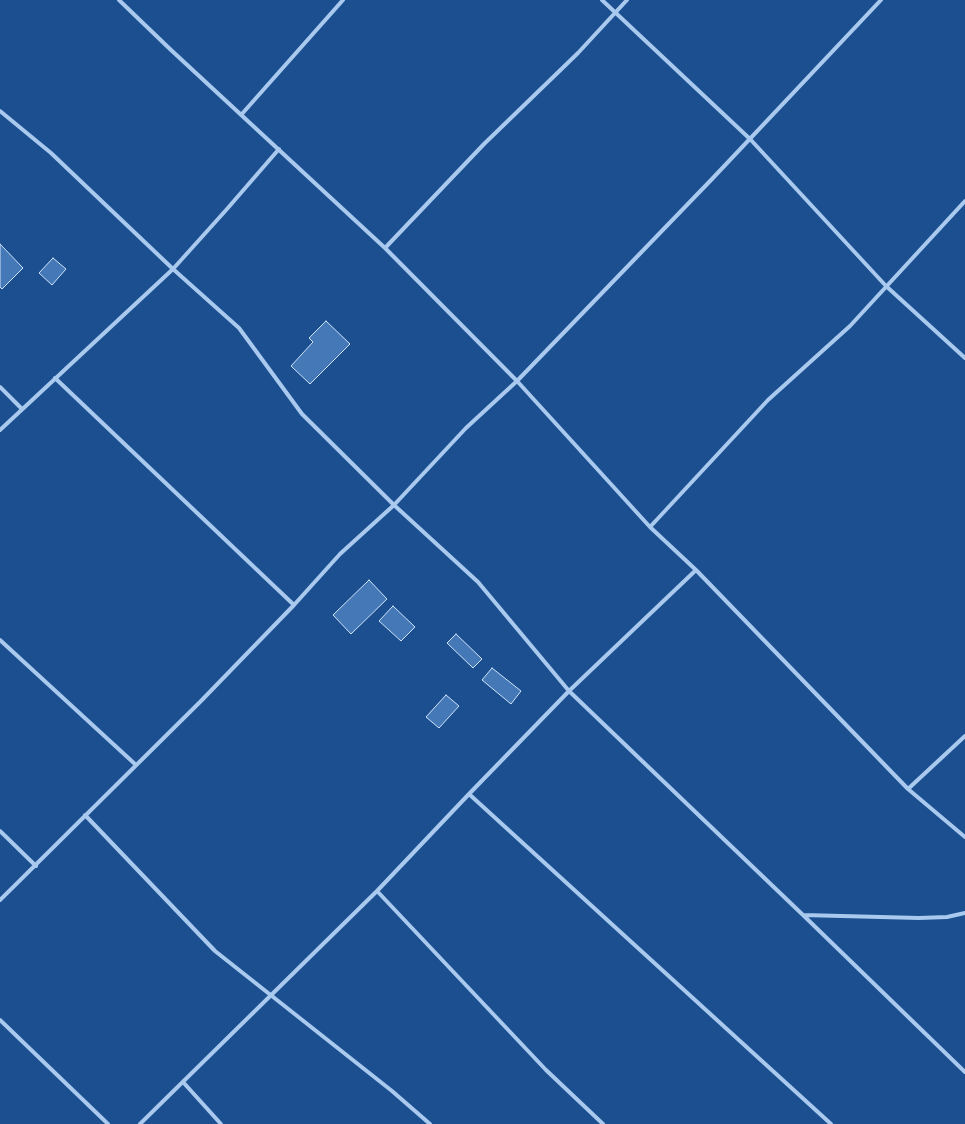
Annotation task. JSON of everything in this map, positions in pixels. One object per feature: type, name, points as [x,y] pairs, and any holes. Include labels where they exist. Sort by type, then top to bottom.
[{"type":"street","points":[[119,0],[385,248],[517,381],[650,527],[696,570],[908,789],[965,837]]},
{"type":"street","points":[[241,115],[343,0]]},
{"type":"street","points":[[602,0],[750,139],[886,286],[965,358]]},
{"type":"street","points":[[385,248],[484,144],[578,53],[627,0]]},
{"type":"street","points":[[0,900],[201,701],[294,605],[340,554],[394,505],[466,428],[517,381],[750,139],[881,0]]},
{"type":"street","points":[[0,111],[51,153],[173,269],[240,328],[302,414],[394,505],[478,582],[569,691],[803,914],[965,1072]]},
{"type":"street","points":[[0,430],[173,269],[279,149]]},
{"type":"street","points":[[650,527],[768,400],[850,326],[965,201]]},
{"type":"street","points":[[55,378],[294,605]]},
{"type":"street","points":[[0,387],[22,409]]},
{"type":"street","points":[[140,1124],[377,891],[569,691],[696,570]]},
{"type":"street","points":[[0,640],[136,765]]},
{"type":"street","points":[[908,789],[965,736]]},
{"type":"street","points":[[469,794],[831,1124]]},
{"type":"street","points":[[85,815],[215,951],[392,1091],[430,1124]]},
{"type":"street","points":[[0,831],[36,866]]},
{"type":"street","points":[[377,891],[546,1070],[603,1124]]},
{"type":"street","points":[[803,914],[919,918],[965,913]]},
{"type":"street","points":[[0,1020],[108,1124]]},
{"type":"street","points":[[182,1082],[221,1124]]},
{"type":"building","points":[[0,244],[23,268],[2,289],[0,287]]},
{"type":"building","points":[[53,258],[66,269],[52,285],[39,273]]},
{"type":"building","points":[[326,321],[350,344],[310,384],[291,366],[313,342],[309,338]]},
{"type":"building","points":[[369,580],[387,599],[351,634],[333,615]]},
{"type":"building","points":[[393,606],[415,627],[401,641],[379,621]]},
{"type":"building","points":[[456,634],[482,659],[473,668],[447,643]]},
{"type":"building","points":[[492,668],[521,691],[511,704],[482,680]]},
{"type":"building","points":[[446,695],[459,706],[439,728],[426,717]]}]
